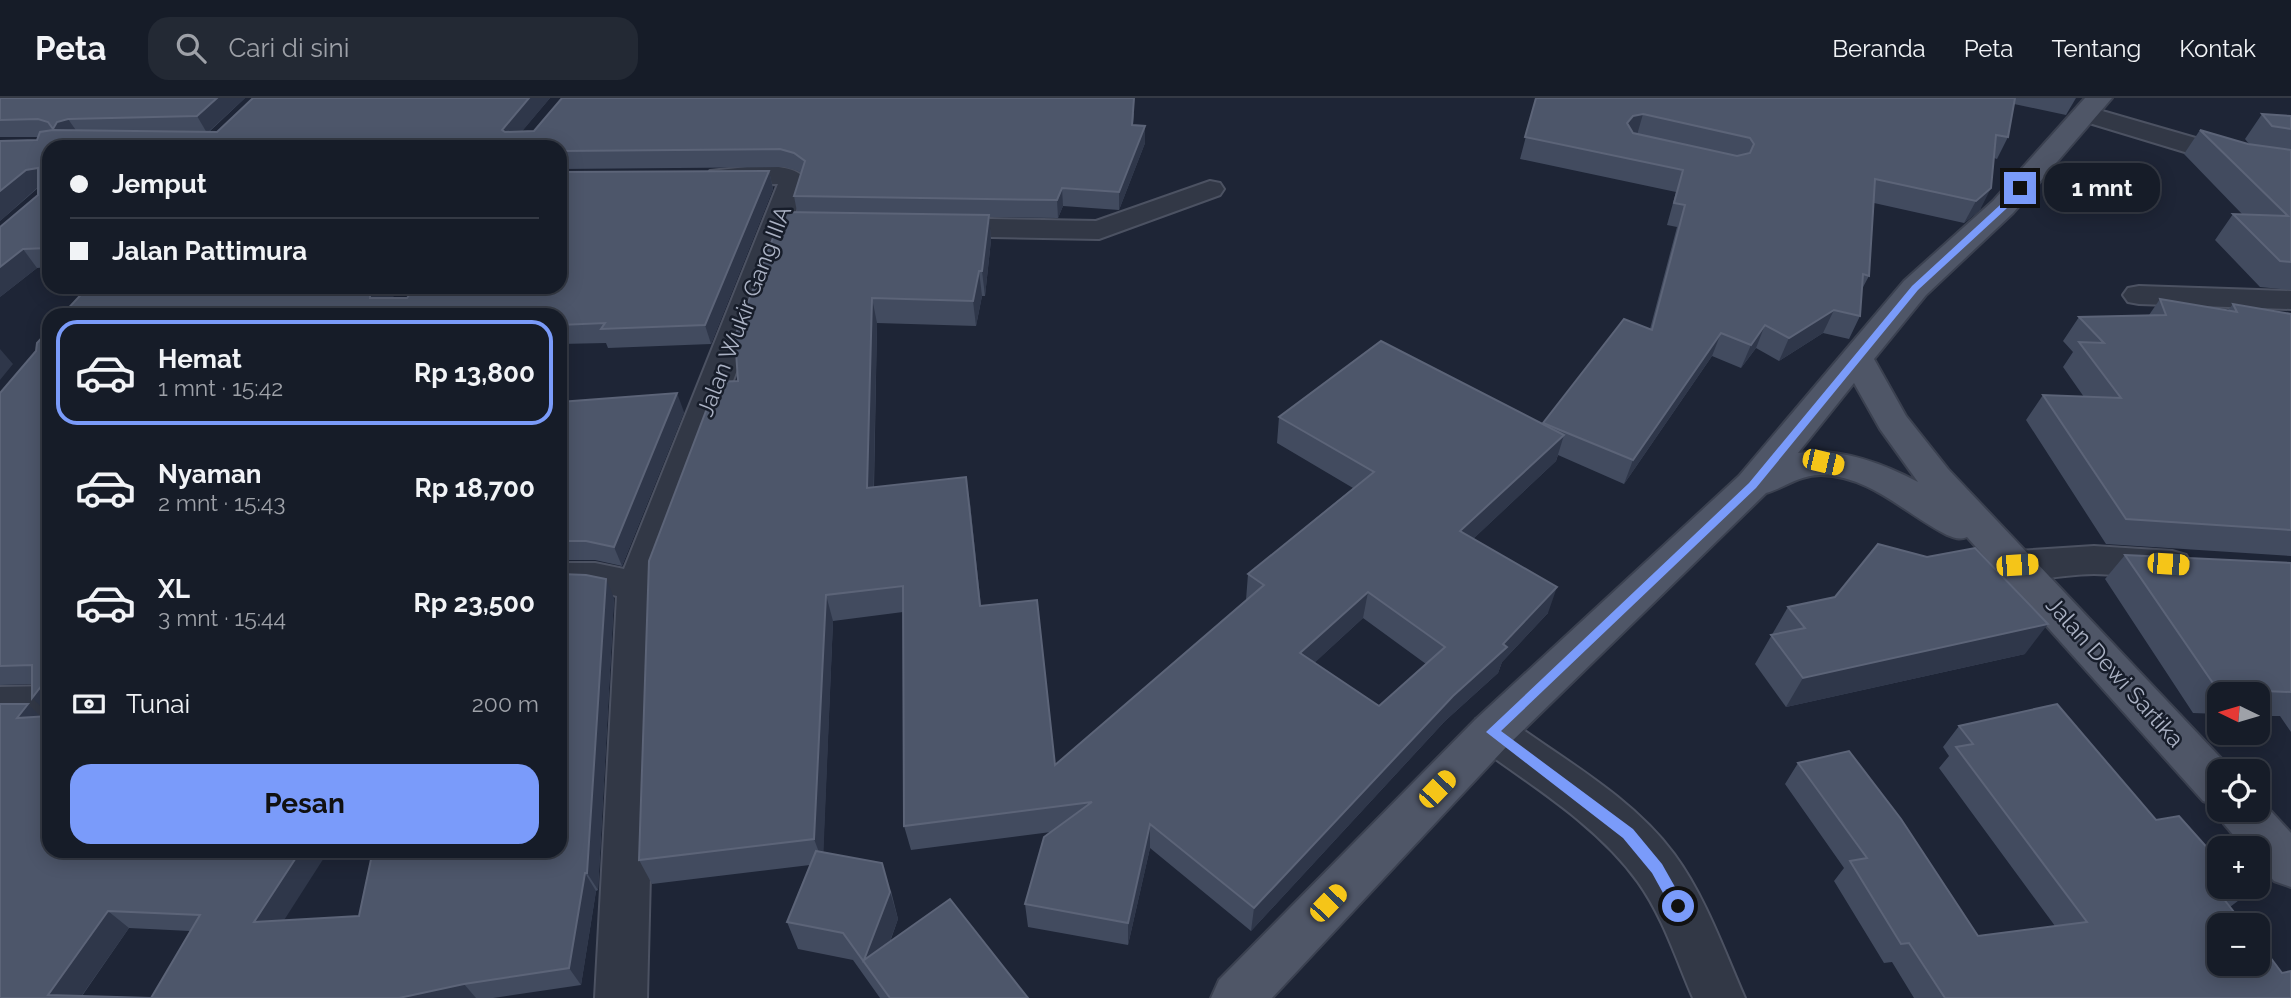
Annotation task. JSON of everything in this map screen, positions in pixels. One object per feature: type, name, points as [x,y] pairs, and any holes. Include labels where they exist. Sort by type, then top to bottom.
[{"type":"main road","points":[[1237,998],[1492,732],[1752,485],[1915,288],[1982,221],[2003,207],[2092,106]]},
{"type":"main road","name":"Jalan Dewi Sartika","points":[[1858,359],[1892,421],[1935,478],[2207,774]]},
{"type":"main road","points":[[1752,485],[1799,464],[1823,462],[1855,470],[1894,484],[2017,565]]},
{"type":"main road","points":[[2251,822],[2291,866]]},
{"type":"street","points":[[2092,106],[2241,160],[2291,167]]},
{"type":"street","name":"Jalan Wukir Gang IIIA","points":[[621,998],[637,586],[790,225],[793,181],[789,178],[691,177]]},
{"type":"street","points":[[911,227],[1099,230],[1210,189]]},
{"type":"street","points":[[2139,295],[2291,300]]},
{"type":"street","points":[[2017,565],[2094,560],[2212,567]]},
{"type":"street","points":[[567,577],[595,577],[637,586]]},
{"type":"street","points":[[0,704],[42,703]]},
{"type":"street","points":[[1492,732],[1628,834],[1657,869],[1678,906],[1718,998]]},
{"type":"building","points":[[0,98],[217,98],[197,116],[68,119],[57,122],[53,129],[48,122],[38,119],[0,120]]},
{"type":"building","points":[[253,98],[529,98],[502,130],[505,132],[534,131],[562,98],[1134,98],[1132,125],[1145,126],[1119,192],[1062,188],[1057,200],[794,196],[805,161],[794,153],[780,149],[567,151],[567,140],[42,140],[42,248],[23,249],[0,267],[0,227],[38,195],[38,168],[26,170],[0,191],[0,141],[37,140],[40,132],[53,130],[217,132]]},
{"type":"building","points":[[1536,98],[2015,98],[2008,137],[1996,135],[1991,188],[1976,201],[1875,179],[1869,276],[1863,274],[1860,316],[1834,310],[1789,338],[1765,325],[1751,345],[1721,333],[1633,460],[1543,423],[1624,319],[1652,330],[1685,205],[1674,203],[1683,170],[1525,137]],"holes":[[[1643,114],[1750,138],[1754,144],[1750,153],[1737,156],[1633,133],[1627,123],[1633,116]]]},
{"type":"building","points":[[2262,114],[2291,116],[2291,129],[2272,126]]},
{"type":"building","points":[[2200,130],[2248,144],[2291,150],[2291,262],[2280,261],[2233,214],[2288,216]]},
{"type":"building","points":[[769,171],[705,325],[601,329],[605,323],[567,325],[567,308],[68,308],[82,294],[371,294],[370,298],[407,298],[410,294],[567,294],[567,172]]},
{"type":"building","points":[[783,212],[989,215],[982,271],[979,271],[973,301],[872,298],[867,488],[966,477],[980,606],[1037,600],[1055,765],[1264,585],[1248,574],[1374,472],[1279,417],[1381,341],[1564,435],[1460,531],[1557,587],[1503,644],[1507,647],[1453,696],[1254,908],[1150,824],[1128,923],[1025,904],[1044,837],[1092,802],[904,826],[903,586],[826,595],[814,839],[639,860],[649,561],[717,382],[738,381],[735,336]],"holes":[[[1368,592],[1445,647],[1379,706],[1300,653]]]},
{"type":"building","points":[[2160,299],[2237,312],[2233,304],[2291,314],[2291,530],[2126,519],[2043,395],[2121,398],[2079,342],[2104,343],[2079,317],[2166,315]]},
{"type":"building","points":[[42,338],[42,685],[32,698],[32,665],[0,666],[0,393],[36,351],[37,343]]},
{"type":"building","points":[[677,393],[614,547],[586,541],[567,541],[567,401]]},
{"type":"building","points":[[1878,544],[1927,557],[1975,548],[2048,624],[1803,678],[1771,635],[1805,628],[1788,607],[1835,597]]},
{"type":"building","points":[[2125,555],[2291,563],[2291,692],[2270,691],[2270,682],[2212,682]]},
{"type":"building","points":[[567,574],[606,579],[587,873],[569,968],[464,984],[399,998],[151,998],[0,998],[0,704],[28,704],[17,718],[42,716],[42,858],[296,858],[254,922],[359,916],[371,858],[567,858]],"holes":[[[108,911],[200,915],[151,998],[48,995]]]},
{"type":"building","points":[[2057,704],[2156,820],[2179,816],[2207,848],[2207,899],[2224,899],[2235,913],[2207,913],[2207,976],[2270,976],[2270,957],[2282,973],[2291,971],[2291,998],[1945,998],[1909,943],[1901,944],[1850,861],[1867,858],[1798,763],[1849,751],[1901,819],[1978,936],[2087,922],[1956,747],[1973,744],[1959,726]]},
{"type":"building","points":[[816,851],[882,863],[890,892],[864,960],[950,899],[1028,998],[890,998],[843,933],[787,922]]},
{"type":"route","points":[[1678,906],[1657,869],[1628,834],[1492,732],[1752,485],[1915,288],[2020,188]]}]
